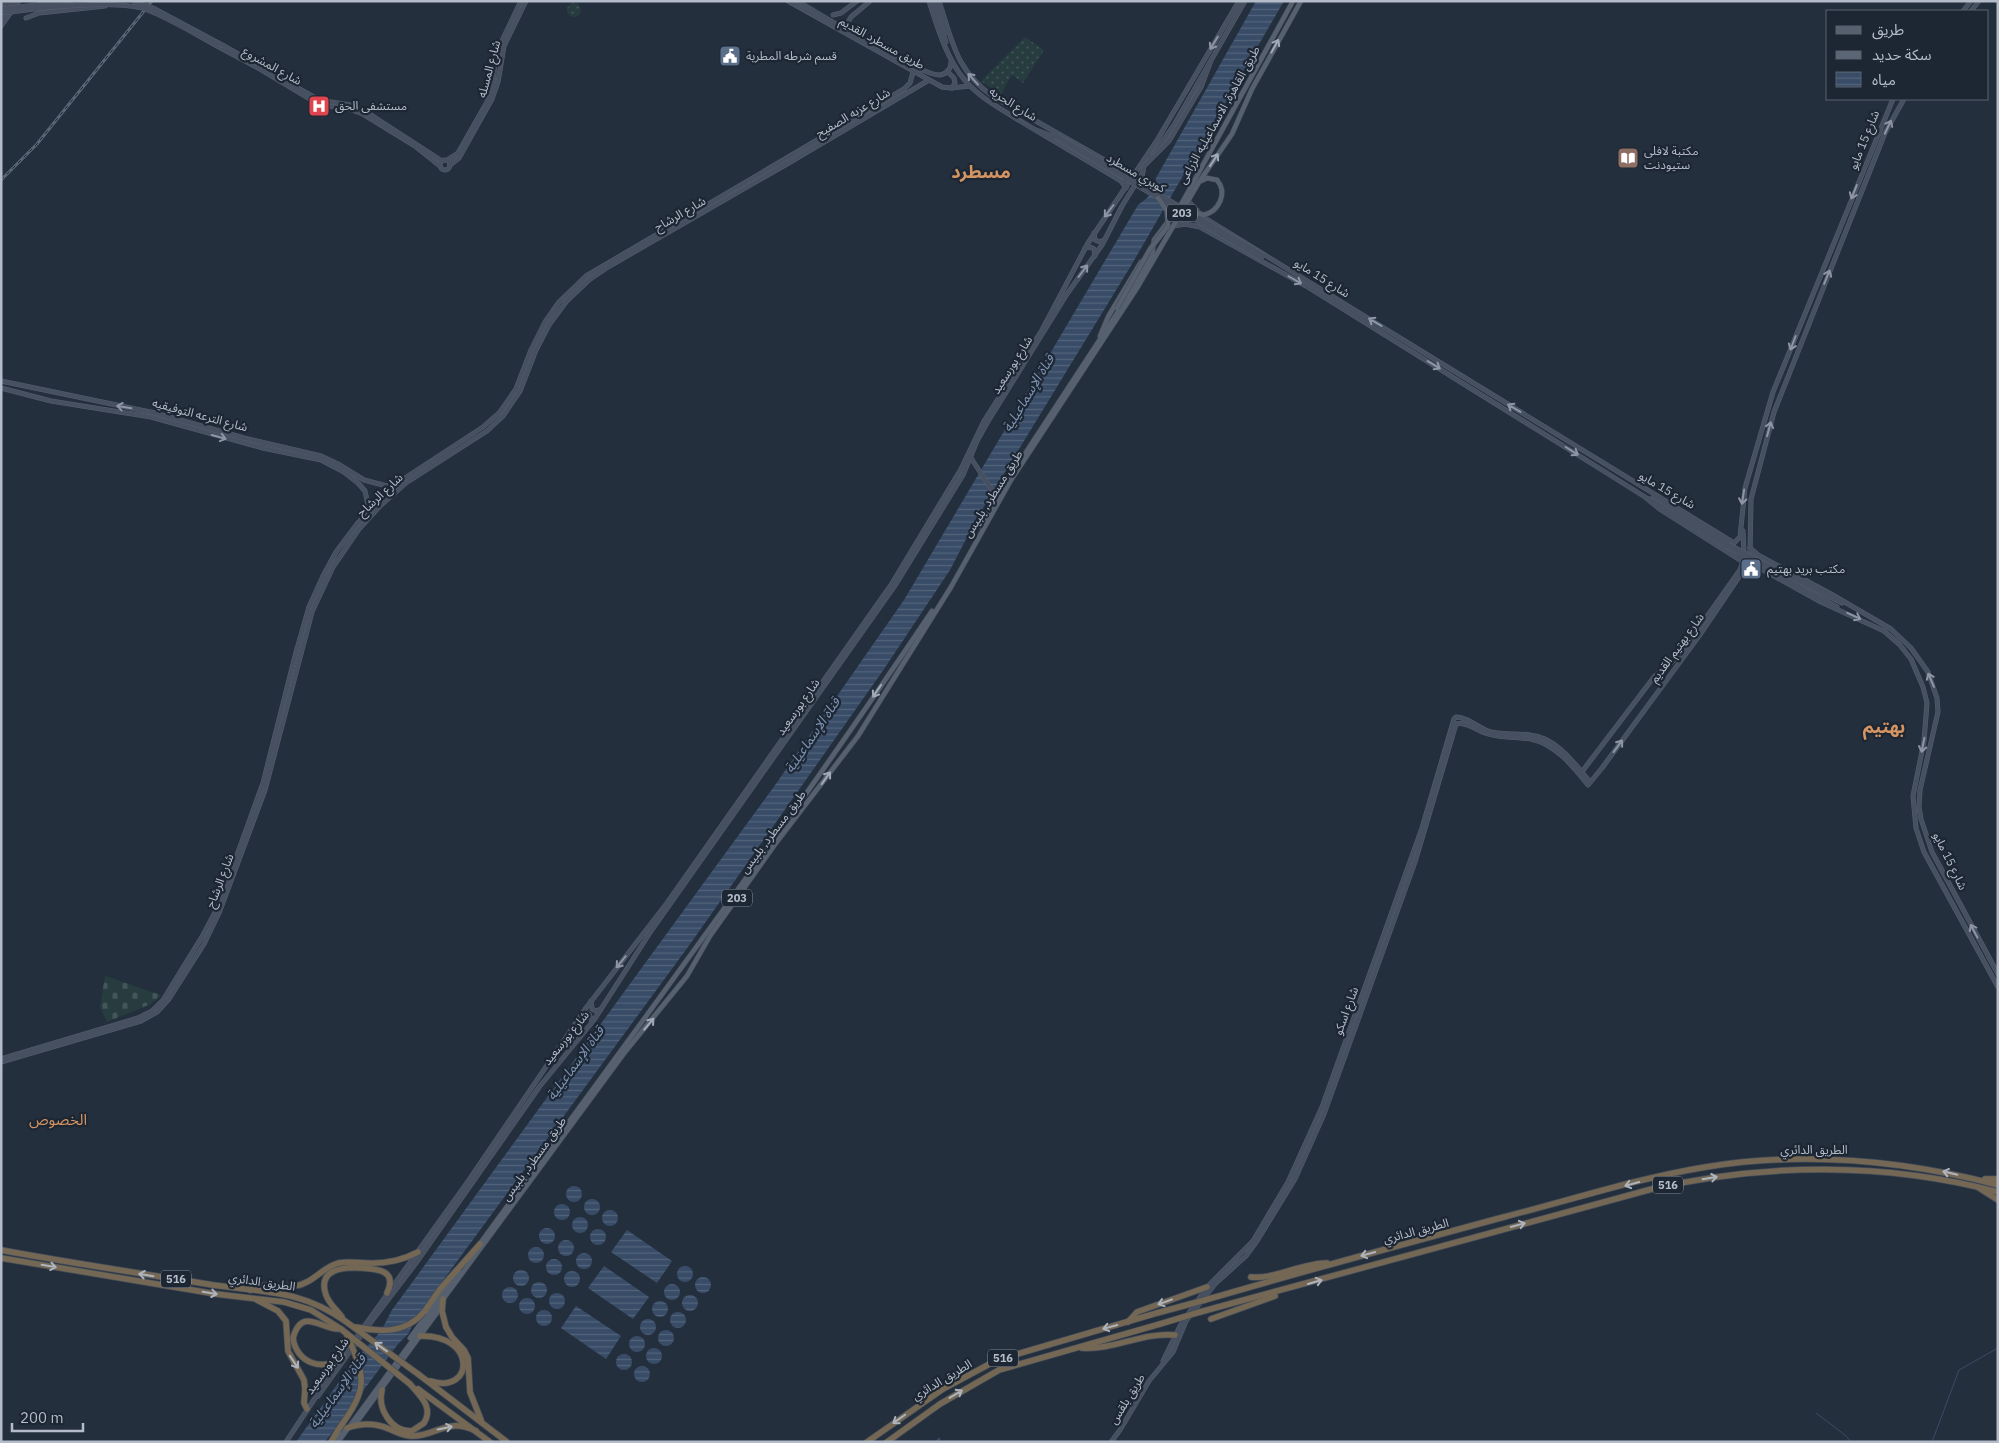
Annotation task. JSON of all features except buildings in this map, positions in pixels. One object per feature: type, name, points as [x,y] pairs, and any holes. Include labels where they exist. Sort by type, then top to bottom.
[{"type":"highway","name":"الطريق الدائري","points":[[867,1442],[942,1389],[988,1364],[1015,1353],[1449,1232],[1662,1176],[1707,1167],[1782,1160],[1871,1160],[1942,1171],[1998,1192]]},
{"type":"highway","name":"الطريق الدائري","points":[[888,1442],[940,1404],[991,1374],[1026,1361],[1652,1189],[1694,1180],[1779,1171],[1871,1171],[1998,1185]]},
{"type":"highway","points":[[1978,1183],[1998,1179]]},
{"type":"highway","points":[[1978,1183],[1998,1200]]},
{"type":"highway","points":[[352,1326],[380,1331],[395,1330],[413,1322],[424,1312],[440,1289],[480,1244]]},
{"type":"highway","name":"الطريق الدائري","points":[[1,1250],[305,1299],[327,1309],[345,1321],[481,1420],[507,1442]]},
{"type":"highway","points":[[250,1290],[263,1286],[288,1287],[301,1285],[340,1263],[385,1263],[403,1259],[418,1252]]},
{"type":"highway","name":"الطريق الدائري","points":[[1,1258],[216,1294],[302,1306],[341,1329],[410,1384],[490,1442]]},
{"type":"highway","points":[[1251,1277],[1264,1277],[1307,1265],[1334,1264]]},
{"type":"highway","points":[[345,1321],[325,1294],[326,1278],[333,1271],[343,1267],[380,1270],[389,1280],[390,1286],[387,1293]]},
{"type":"highway","points":[[1128,1322],[1137,1312],[1208,1288]]},
{"type":"highway","points":[[1211,1319],[1293,1288]]},
{"type":"highway","points":[[253,1298],[276,1309],[284,1318],[287,1326],[288,1352],[304,1380],[304,1403],[307,1409]]},
{"type":"highway","points":[[442,1300],[442,1311],[446,1327],[468,1358],[470,1392],[481,1420]]},
{"type":"highway","points":[[341,1329],[332,1329],[317,1321],[310,1321],[299,1326],[293,1338],[298,1352],[309,1363],[327,1364],[338,1360],[342,1356]]},
{"type":"highway","points":[[333,1442],[338,1430],[356,1404],[362,1385],[360,1365],[346,1333]]},
{"type":"highway","points":[[1077,1347],[1103,1347],[1157,1334],[1175,1335]]},
{"type":"highway","points":[[420,1336],[444,1339],[460,1351],[464,1360],[462,1373],[454,1380],[438,1383],[425,1379]]},
{"type":"highway","points":[[382,1390],[381,1404],[388,1419],[398,1428],[412,1431],[424,1424],[428,1410],[424,1401],[410,1384]]},
{"type":"highway","points":[[348,1427],[371,1424],[403,1435],[412,1436],[446,1426],[462,1427],[476,1431]]},
{"type":"main road","points":[[1,26],[19,1]]},
{"type":"main road","points":[[1,9],[72,1]]},
{"type":"main road","points":[[143,1],[224,48]]},
{"type":"main road","name":"شارع المسله","points":[[450,165],[459,158],[491,102],[498,82],[499,45],[521,1]]},
{"type":"main road","name":"شارع المسله","points":[[497,66],[506,42],[526,1]]},
{"type":"main road","name":"طريق مسطرد القديم","points":[[788,1],[929,80],[944,87],[970,86]]},
{"type":"main road","name":"طريق مسطرد القديم","points":[[797,1],[904,62],[936,75],[948,72]]},
{"type":"main road","points":[[832,15],[842,13],[857,1]]},
{"type":"main road","points":[[847,24],[849,18],[870,1]]},
{"type":"main road","name":"شارع الحريه","points":[[934,1],[964,68],[980,86],[994,97],[1047,128],[1124,171],[1134,174]]},
{"type":"main road","name":"شارع الحريه","points":[[934,1],[945,38],[945,47],[951,60],[970,86],[985,99],[1034,130],[1120,180],[1126,188]]},
{"type":"main road","name":"شارع بورسعيد","points":[[307,1409],[581,1015],[667,903],[891,586],[962,469],[984,421],[1045,323],[1085,248],[1163,131],[1239,1]]},
{"type":"main road","name":"شارع بورسعيد","points":[[307,1409],[342,1356],[416,1263],[540,1086],[591,1023],[651,931],[872,622],[968,464],[987,423],[1067,294],[1105,240],[1124,202],[1174,126],[1245,1]]},
{"type":"main road","name":"طريق القاهرة, الاسماعيليه الزراعى","points":[[1107,336],[1152,256],[1155,239],[1182,203],[1294,1]]},
{"type":"main road","name":"طريق القاهرة, الاسماعيليه الزراعى","points":[[1099,340],[1115,320],[1200,182],[1234,131],[1252,89],[1300,1]]},
{"type":"main road","points":[[1,4],[14,2]]},
{"type":"main road","points":[[2,20],[14,2]]},
{"type":"main road","points":[[1,13],[95,2],[131,3],[153,8]]},
{"type":"main road","points":[[26,18],[39,13],[131,3],[151,11],[224,48]]},
{"type":"main road","points":[[842,13],[844,17],[849,18]]},
{"type":"main road","name":"شارع المشروع","points":[[224,48],[319,100],[365,111],[443,162]]},
{"type":"main road","name":"شارع المشروع","points":[[224,48],[320,105],[349,109],[363,114],[443,162]]},
{"type":"main road","points":[[1146,186],[1142,175],[1144,166],[1169,141],[1201,87],[1211,59]]},
{"type":"main road","points":[[951,60],[948,72],[955,79],[952,88]]},
{"type":"main road","name":"شارع المسله","points":[[443,162],[458,153],[487,102],[497,72]]},
{"type":"main road","points":[[913,72],[911,80],[917,81],[919,85]]},
{"type":"main road","name":"شارع عزبه الصفيح","points":[[783,161],[904,89],[911,80]]},
{"type":"main road","name":"شارع عزبه الصفيح","points":[[788,164],[929,80]]},
{"type":"main road","name":"شارع 15 مايو","points":[[1188,202],[1195,211],[1734,543],[1740,537],[1741,512],[1745,488],[1770,399],[1893,100]]},
{"type":"main road","name":"شارع 15 مايو","points":[[1749,510],[1774,412],[1885,133],[1903,100]]},
{"type":"main road","points":[[1228,117],[1232,122],[1239,122]]},
{"type":"main road","points":[[1223,127],[1229,127],[1234,131]]},
{"type":"main road","name":"كوبري مسطرد","points":[[1047,128],[1055,136],[1158,198],[1263,258],[1280,262]]},
{"type":"main road","name":"كوبري مسطرد","points":[[1034,130],[1055,136],[1146,186],[1263,258],[1276,269]]},
{"type":"main road","name":"شارع الرشاح","points":[[1,1061],[141,1021],[160,1009],[219,912],[271,772],[309,621],[331,566],[350,532],[383,496],[455,442],[488,424],[508,403],[542,328],[559,302],[576,284],[600,266],[783,161]]},
{"type":"main road","points":[[443,162],[450,165],[446,170],[442,169],[443,162]]},
{"type":"main road","name":"شارع الرشاح","points":[[331,566],[384,501],[414,477],[460,450],[491,427],[511,406],[520,391],[536,350],[549,325],[566,302],[583,285],[614,264],[788,164]]},
{"type":"main road","points":[[1120,180],[1125,176],[1124,171]]},
{"type":"main road","points":[[1186,210],[1204,215],[1215,210],[1223,195],[1222,187],[1217,180],[1207,178],[1200,182]]},
{"type":"main road","points":[[1108,328],[1150,249],[1168,226],[1167,211],[1158,198]]},
{"type":"main road","points":[[1190,225],[1186,221],[1186,216],[1188,212],[1195,211]]},
{"type":"main road","name":"شارع 15 مايو","points":[[1174,226],[1190,225],[1205,229],[1276,269],[1645,497],[1661,510],[1729,551],[1743,562]]},
{"type":"main road","points":[[1094,233],[1095,240],[1100,242],[1105,240]]},
{"type":"main road","points":[[1099,340],[1108,316],[1155,239],[1159,243],[1170,233]]},
{"type":"main road","points":[[1085,248],[1090,247],[1094,249],[1095,256]]},
{"type":"main road","points":[[1812,293],[1819,296]]},
{"type":"main road","points":[[1808,303],[1815,306]]},
{"type":"main road","name":"طريق مسطرد, بلبيس","points":[[338,1442],[625,1052],[687,976],[710,936],[776,843],[862,728],[951,587],[975,541],[1012,480],[1107,336]]},
{"type":"main road","name":"طريق مسطرد, بلبيس","points":[[333,1442],[680,971],[838,748],[948,585],[996,497],[1099,340]]},
{"type":"main road","name":"شارع الترعه التوفيقيه","points":[[1,381],[149,412],[244,438],[321,456],[370,483],[387,486]]},
{"type":"main road","points":[[8,391],[10,384]]},
{"type":"main road","name":"شارع الترعه التوفيقيه","points":[[1,388],[52,402],[151,417],[263,448],[317,459],[348,474],[364,489]]},
{"type":"main road","points":[[52,402],[54,393]]},
{"type":"main road","points":[[970,458],[996,497]]},
{"type":"main road","points":[[968,464],[975,466]]},
{"type":"main road","points":[[368,504],[364,489],[370,483]]},
{"type":"main road","points":[[1649,492],[1728,544],[1801,583],[1849,605]]},
{"type":"main road","points":[[1645,497],[1745,557],[1840,609]]},
{"type":"main road","name":"شارع بهتيم القديم","points":[[1743,562],[1740,570],[1680,656],[1654,676],[1581,774],[1589,783],[1699,636],[1747,565],[1750,547],[1749,510]]},
{"type":"main road","points":[[1741,512],[1743,562]]},
{"type":"main road","points":[[1729,551],[1735,549],[1734,543]]},
{"type":"main road","name":"شارع 15 مايو","points":[[1750,547],[1758,555],[1891,629],[1911,648],[1932,680],[1938,703],[1938,712],[1920,790],[1920,813],[1926,838],[1932,852],[1998,974]]},
{"type":"main road","points":[[1754,565],[1753,559],[1758,555]]},
{"type":"main road","name":"شارع 15 مايو","points":[[1747,565],[1754,565],[1818,600],[1884,631],[1899,644],[1916,667],[1924,687],[1927,703],[1924,741],[1914,788],[1913,803],[1916,828],[1924,852],[1998,987]]},
{"type":"main road","points":[[1927,703],[1932,706],[1938,703]]},
{"type":"main road","points":[[1927,714],[1933,711],[1938,712]]},
{"type":"main road","name":"شارع اسكو","points":[[1397,905],[1433,792],[1450,729],[1456,717],[1462,717],[1493,732],[1536,738]]},
{"type":"main road","name":"شارع اسكو","points":[[1208,1288],[1253,1241],[1295,1168],[1322,1107],[1436,796],[1456,724],[1462,724],[1492,735],[1536,738]]},
{"type":"main road","points":[[850,730],[852,735],[862,728]]},
{"type":"main road","points":[[1536,738],[1552,742],[1581,774]]},
{"type":"main road","points":[[838,748],[846,739],[850,740],[850,745]]},
{"type":"main road","points":[[754,785],[759,788]]},
{"type":"main road","points":[[680,971],[686,971],[687,976]]},
{"type":"main road","points":[[591,1001],[592,1009],[601,1009]]},
{"type":"main road","points":[[581,1015],[590,1015],[591,1023]]},
{"type":"main road","points":[[1160,1367],[1175,1335],[1208,1288]]},
{"type":"main road","points":[[1160,1367],[1176,1347],[1186,1321],[1208,1288]]},
{"type":"main road","points":[[348,1427],[356,1423],[382,1390],[439,1310],[442,1300]]},
{"type":"main road","name":"طريق بلقس","points":[[1111,1442],[1149,1381],[1160,1367]]},
{"type":"main road","points":[[286,1442],[307,1409]]},
{"type":"green space","points":[[571,3],[577,3],[581,10],[577,17],[571,17],[567,13],[567,7]]},
{"type":"green space","points":[[1025,37],[1044,50],[1023,83],[1012,75],[1001,94],[982,82],[982,80]]},
{"type":"green space","points":[[105,976],[161,995],[151,1004],[107,1022],[100,1007]]},
{"type":"water","name":"قناة الإسماعيلية","points":[[1256,1],[1284,1],[1132,264],[977,518],[950,570],[882,672],[688,947],[414,1320],[409,1333],[398,1344],[325,1442],[296,1442],[354,1361],[381,1331],[392,1310],[773,788],[904,600],[1138,205],[1152,191],[1156,178]]},
{"type":"water","points":[[571,1186],[577,1186],[582,1191],[580,1200],[571,1202],[566,1197],[566,1191]]},
{"type":"water","points":[[589,1199],[595,1199],[600,1204],[598,1213],[589,1215],[584,1210],[584,1204]]},
{"type":"water","points":[[559,1204],[565,1204],[570,1209],[568,1218],[559,1220],[554,1215],[554,1209]]},
{"type":"water","points":[[607,1210],[613,1210],[618,1215],[616,1224],[607,1226],[602,1221],[602,1215]]},
{"type":"water","points":[[577,1217],[583,1217],[588,1222],[586,1231],[577,1233],[572,1228],[572,1222]]},
{"type":"water","points":[[544,1228],[550,1228],[555,1233],[553,1242],[544,1244],[539,1239],[539,1233]]},
{"type":"water","points":[[595,1229],[601,1229],[606,1234],[604,1243],[595,1245],[590,1240],[590,1234]]},
{"type":"water","points":[[627,1230],[672,1261],[657,1283],[611,1252]]},
{"type":"water","points":[[563,1240],[569,1240],[574,1245],[572,1254],[563,1256],[558,1251],[558,1245]]},
{"type":"water","points":[[533,1247],[539,1247],[544,1252],[542,1261],[533,1263],[528,1258],[528,1252]]},
{"type":"water","points":[[581,1253],[587,1253],[592,1258],[590,1267],[581,1269],[576,1264],[576,1258]]},
{"type":"water","points":[[551,1259],[557,1259],[562,1264],[560,1273],[551,1275],[546,1270],[546,1264]]},
{"type":"water","points":[[604,1266],[649,1297],[633,1319],[588,1288]]},
{"type":"water","points":[[682,1266],[688,1266],[693,1271],[691,1280],[682,1282],[677,1277],[677,1271]]},
{"type":"water","points":[[518,1270],[524,1270],[529,1275],[527,1284],[518,1286],[513,1281],[513,1275]]},
{"type":"water","points":[[569,1271],[575,1271],[580,1276],[578,1285],[569,1287],[564,1282],[564,1276]]},
{"type":"water","points":[[700,1277],[706,1277],[711,1282],[709,1291],[700,1293],[695,1288],[695,1282]]},
{"type":"water","points":[[536,1282],[542,1282],[547,1287],[545,1296],[536,1298],[531,1293],[531,1287]]},
{"type":"water","points":[[669,1284],[675,1284],[680,1289],[678,1298],[669,1300],[664,1295],[664,1289]]},
{"type":"water","points":[[507,1287],[513,1287],[518,1292],[516,1301],[507,1303],[502,1298],[502,1292]]},
{"type":"water","points":[[554,1293],[560,1293],[565,1298],[563,1307],[554,1309],[549,1304],[549,1298]]},
{"type":"water","points":[[687,1295],[693,1295],[698,1300],[696,1309],[687,1311],[682,1306],[682,1300]]},
{"type":"water","points":[[524,1298],[530,1298],[535,1303],[533,1312],[524,1314],[519,1309],[519,1303]]},
{"type":"water","points":[[657,1301],[663,1301],[668,1306],[666,1315],[657,1317],[652,1312],[652,1306]]},
{"type":"water","points":[[576,1306],[621,1336],[606,1359],[561,1328]]},
{"type":"water","points":[[541,1310],[547,1310],[552,1315],[550,1324],[541,1326],[536,1321],[536,1315]]},
{"type":"water","points":[[675,1312],[681,1312],[686,1317],[684,1326],[675,1328],[670,1323],[670,1317]]},
{"type":"water","points":[[645,1319],[651,1319],[656,1324],[654,1333],[645,1335],[640,1330],[640,1324]]},
{"type":"water","points":[[663,1330],[669,1330],[674,1335],[672,1344],[663,1346],[658,1341],[658,1335]]},
{"type":"water","points":[[634,1336],[640,1336],[645,1341],[643,1350],[634,1352],[629,1347],[629,1341]]},
{"type":"water","points":[[651,1348],[657,1348],[662,1353],[660,1362],[651,1364],[646,1359],[646,1353]]},
{"type":"water","points":[[621,1354],[627,1354],[632,1359],[630,1368],[621,1370],[616,1365],[616,1359]]},
{"type":"water","points":[[639,1366],[645,1366],[650,1371],[648,1380],[639,1382],[634,1377],[634,1371]]},
{"type":"waterway","points":[[1932,1442],[1959,1370],[1998,1348]]},
{"type":"waterway","points":[[1816,1413],[1845,1435],[1851,1442]]},
{"type":"railway","points":[[1,180],[37,144],[152,1]]},
{"type":"place","name":"قسم شرطه المطرية","points":[[730,56]]},
{"type":"place","name":"مستشفى الحق","points":[[319,106]]},
{"type":"place","name":"مكتبة لافلى ستيودنت","points":[[1628,158]]},
{"type":"place","name":"مكتب بريد بهتيم","points":[[1751,569]]},
{"type":"district","name":"مسطرد","points":[[981,172]]},
{"type":"district","name":"بهتيم","points":[[1884,727]]},
{"type":"district","name":"الخصوص","points":[[58,1120]]}]
